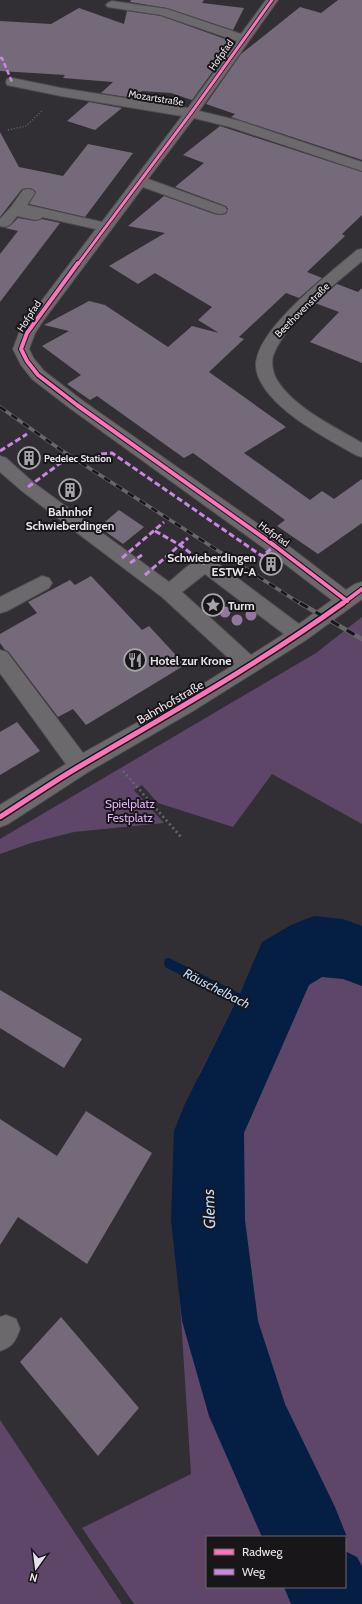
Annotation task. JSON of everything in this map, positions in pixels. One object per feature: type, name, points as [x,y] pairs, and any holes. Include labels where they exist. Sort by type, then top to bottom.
[{"type":"street","name":"Hofpfad","points":[[272,0],[191,113],[27,333],[21,349],[27,361],[38,375],[77,406],[275,546],[355,595]]},
{"type":"street","name":"Hofpfad","points":[[112,5],[163,12],[244,39]]},
{"type":"street","name":"Mozartstraße","points":[[12,82],[61,92],[191,113],[235,124],[362,167]]},
{"type":"street","points":[[140,180],[220,210]]},
{"type":"street","points":[[28,194],[18,207],[104,229]]},
{"type":"street","points":[[4,223],[14,211],[104,229]]},
{"type":"street","name":"Beethovenstraße","points":[[362,253],[289,321],[272,340],[265,357],[264,369],[270,382],[282,397],[300,413],[362,451]]},
{"type":"street","points":[[0,462],[28,487],[169,592],[249,665]]},
{"type":"street","points":[[169,592],[205,564],[299,635]]},
{"type":"street","points":[[0,606],[42,583]]},
{"type":"street","name":"Bahnhofstraße","points":[[0,817],[105,750],[186,705],[299,635],[355,595]]},
{"type":"street","points":[[0,658],[80,766]]},
{"type":"path","points":[[8,130],[26,126],[61,92]]},
{"type":"path","points":[[105,750],[181,837]]},
{"type":"green space","name":"Spielplatz Festplatz","points":[[362,617],[362,824],[272,774],[233,827],[158,803],[142,785],[134,790],[164,823],[74,832],[31,843],[0,854],[0,839],[316,653]]},
{"type":"green space","points":[[318,920],[362,931],[362,1604],[134,1604],[82,1528],[191,1474],[176,1240],[199,1075],[265,943]]},
{"type":"green space","points":[[0,1420],[122,1604],[0,1604]]},
{"type":"building","points":[[131,0],[204,0],[202,3],[244,8],[233,30],[167,8],[130,2]]},
{"type":"building","points":[[338,0],[362,0],[362,160],[231,117],[235,114],[206,104],[241,54],[300,7],[321,13]]},
{"type":"building","points":[[79,8],[124,24],[127,11],[161,16],[228,40],[213,71],[192,100],[171,93],[142,91],[133,98],[101,93],[113,82],[63,78],[65,75],[0,71],[0,21],[51,24]]},
{"type":"building","points":[[89,102],[122,108],[95,130],[67,121]]},
{"type":"building","points":[[220,126],[362,172],[362,215],[342,234],[345,236],[307,272],[322,278],[299,298],[286,293],[239,337],[244,339],[209,372],[286,427],[244,453],[310,500],[322,491],[334,499],[362,479],[362,523],[318,554],[277,526],[285,520],[193,453],[184,458],[97,396],[90,400],[67,384],[81,375],[42,346],[69,331],[44,325],[89,301],[105,305],[168,347],[192,326],[219,333],[198,320],[212,307],[155,273],[138,284],[109,266],[165,233],[128,226],[164,196],[214,214],[226,214],[228,209],[226,206],[175,187],[204,163],[183,155]]},
{"type":"building","points":[[0,132],[19,167],[63,176],[88,144],[133,153],[85,217],[29,204],[36,192],[33,189],[28,188],[22,189],[0,217]]},
{"type":"building","points":[[18,218],[35,221],[42,219],[60,223],[0,302],[0,254],[18,231],[5,228],[11,225]]},
{"type":"building","points":[[337,284],[358,292],[362,288],[362,363],[310,342],[339,312],[315,303]]},
{"type":"building","points":[[119,510],[144,527],[123,544],[99,527]]},
{"type":"building","points":[[91,576],[142,630],[149,626],[185,665],[86,725],[73,709],[58,717],[8,651],[5,650],[0,643],[0,634],[37,613],[28,602],[70,580],[75,585]]},
{"type":"building","points":[[17,722],[40,751],[0,775],[0,732]]},
{"type":"building","points":[[0,990],[82,1039],[64,1068],[0,1028]]},
{"type":"building","points":[[86,1111],[152,1153],[87,1264],[18,1217],[0,1245],[0,1119],[57,1156]]},
{"type":"building","points":[[61,1317],[139,1408],[98,1456],[20,1362]]},
{"type":"waterway","name":"Glems","points":[[305,1536],[249,1416],[220,1321],[208,1220],[209,1131],[265,1012],[285,964],[314,946],[343,949],[362,956]]},
{"type":"waterway","name":"Räuschelbach","points":[[169,963],[265,1012]]},
{"type":"waterway","name":"Glems","points":[[327,1588],[335,1604]]},
{"type":"railway","points":[[0,407],[61,450],[301,604]]},
{"type":"railway","points":[[300,603],[362,639]]},
{"type":"marked path","points":[[0,58],[2,58],[12,82]]},
{"type":"marked path","points":[[0,451],[27,434]]},
{"type":"marked path","points":[[101,454],[112,453],[262,556],[275,546]]},
{"type":"marked path","points":[[28,487],[66,459]]},
{"type":"marked path","points":[[122,558],[164,522]]},
{"type":"marked path","points":[[155,531],[180,545],[205,564]]},
{"type":"marked path","points":[[145,575],[188,538]]},
{"type":"marked path","points":[[130,563],[142,555]]},
{"type":"cycle path","points":[[272,0],[191,113],[37,318],[27,333],[21,349],[27,361],[38,375],[77,405],[275,546],[347,601]]},
{"type":"cycle path","points":[[0,817],[80,766],[186,705],[299,635],[362,589]]},
{"type":"place","name":"Pedelec Station","points":[[29,458]]},
{"type":"place","name":"Bahnhof Schwieberdingen","points":[[70,490]]},
{"type":"place","name":"Schwieberdingen ESTW-A","points":[[271,564]]},
{"type":"place","name":"Turm","points":[[213,605]]},
{"type":"place","name":"Hotel zur Krone","points":[[135,660]]}]
